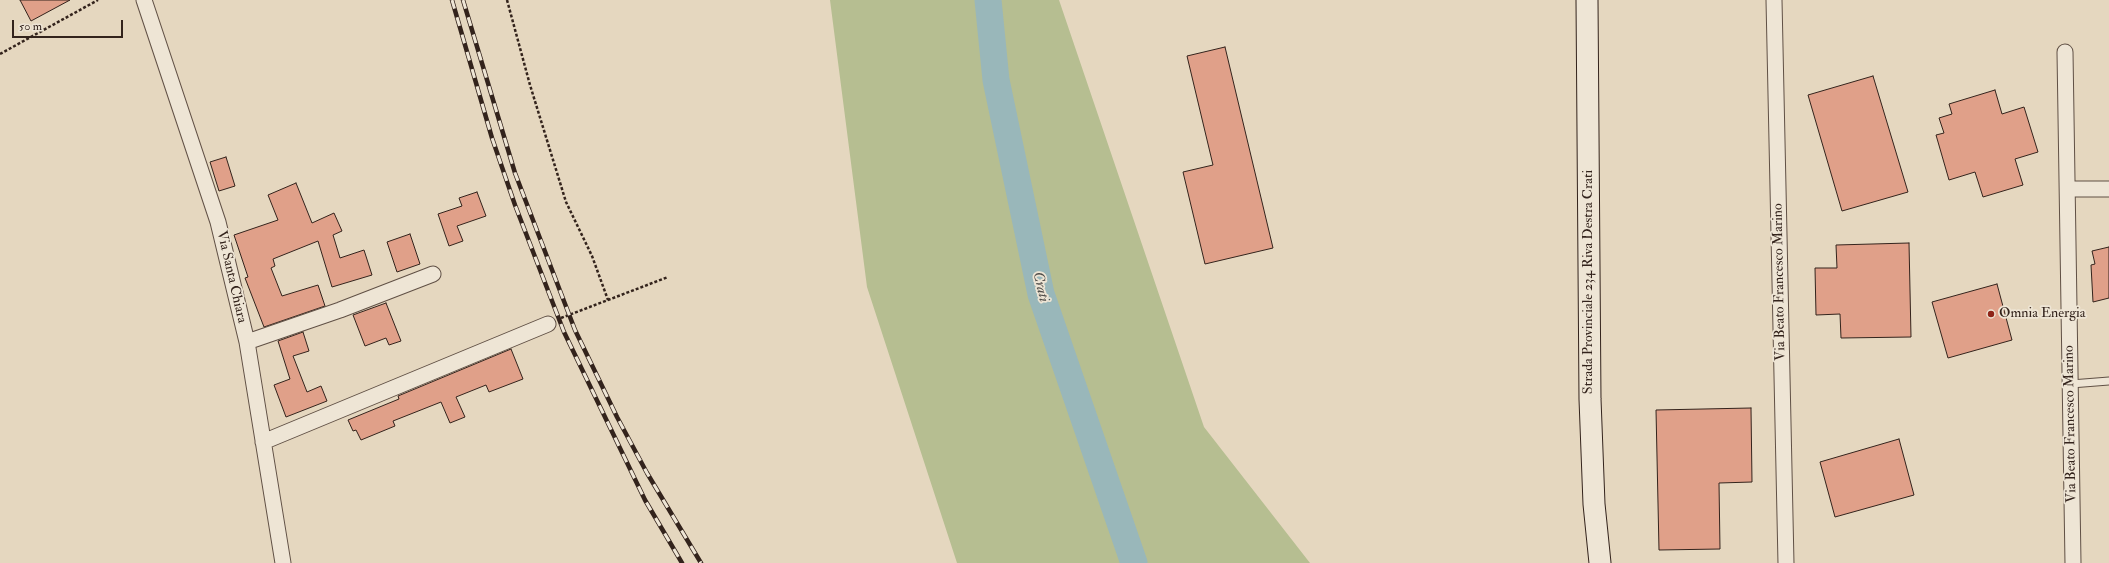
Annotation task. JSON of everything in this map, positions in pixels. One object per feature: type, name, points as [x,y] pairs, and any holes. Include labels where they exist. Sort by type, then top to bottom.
[{"type":"main road","name":"Strada Provinciale 234 Riva Destra Crati","points":[[1587,0],[1590,399],[1594,504],[1600,563]]},
{"type":"street","name":"Via Santa Chiara","points":[[144,0],[218,222],[247,342],[283,563]]},
{"type":"street","name":"Via Beato Francesco Marino","points":[[1774,0],[1786,563]]},
{"type":"street","name":"Via Beato Francesco Marino","points":[[2065,52],[2073,563]]},
{"type":"street","points":[[2068,189],[2109,189]]},
{"type":"street","points":[[247,342],[340,310],[433,274]]},
{"type":"street","points":[[263,442],[548,324]]},
{"type":"lane","points":[[2071,384],[2109,381]]},
{"type":"path","points":[[0,54],[98,0]]},
{"type":"path","points":[[507,0],[530,85],[566,202],[592,256],[608,300]]},
{"type":"path","points":[[548,324],[668,277]]},
{"type":"green space","points":[[830,0],[1059,0],[1204,427],[1310,563],[957,563],[867,287]]},
{"type":"building","points":[[20,0],[70,0],[31,21]]},
{"type":"building","points":[[1225,47],[1273,248],[1205,264],[1183,172],[1213,165],[1187,56]]},
{"type":"building","points":[[1873,76],[1908,192],[1842,211],[1808,95]]},
{"type":"building","points":[[1995,90],[2002,114],[2024,107],[2038,152],[2015,159],[2023,185],[1983,197],[1975,172],[1949,180],[1936,135],[1944,133],[1939,118],[1952,114],[1949,104]]},
{"type":"building","points":[[226,157],[235,186],[219,191],[210,162]]},
{"type":"building","points":[[296,183],[312,223],[334,213],[342,231],[333,235],[340,258],[364,250],[372,275],[332,287],[318,241],[273,259],[275,266],[271,268],[282,296],[318,285],[325,306],[264,327],[245,278],[248,277],[234,235],[278,220],[268,195]]},
{"type":"building","points":[[477,192],[486,216],[457,226],[463,241],[449,246],[438,214],[462,206],[459,198]]},
{"type":"building","points":[[410,234],[420,264],[397,272],[387,242]]},
{"type":"building","points":[[1909,243],[1911,337],[1841,338],[1840,314],[1816,315],[1815,268],[1837,268],[1836,245]]},
{"type":"building","points":[[2109,247],[2109,298],[2093,302],[2091,265],[2095,264],[2092,251]]},
{"type":"building","points":[[1997,284],[2012,340],[1948,358],[1932,302]]},
{"type":"building","points":[[386,303],[401,341],[389,345],[386,338],[365,346],[353,315]]},
{"type":"building","points":[[303,332],[309,351],[293,356],[307,392],[321,386],[327,401],[286,417],[274,385],[290,379],[278,341]]},
{"type":"building","points":[[511,349],[523,379],[489,392],[486,385],[456,397],[465,417],[450,423],[441,402],[393,421],[395,426],[361,440],[356,430],[353,431],[348,420],[399,399],[398,396]]},
{"type":"building","points":[[1751,408],[1752,482],[1719,483],[1720,549],[1659,550],[1656,410]]},
{"type":"building","points":[[1899,439],[1914,495],[1835,517],[1820,462]]},
{"type":"waterway","name":"Crati","points":[[988,0],[996,80],[1041,294],[1134,563]]},
{"type":"railway","points":[[452,0],[492,138],[515,205],[564,332],[645,500],[682,563]]},
{"type":"railway","points":[[463,0],[515,173],[575,330],[617,417],[647,473],[701,563]]},
{"type":"place","name":"Omnia Energia","points":[[1991,314]]}]
